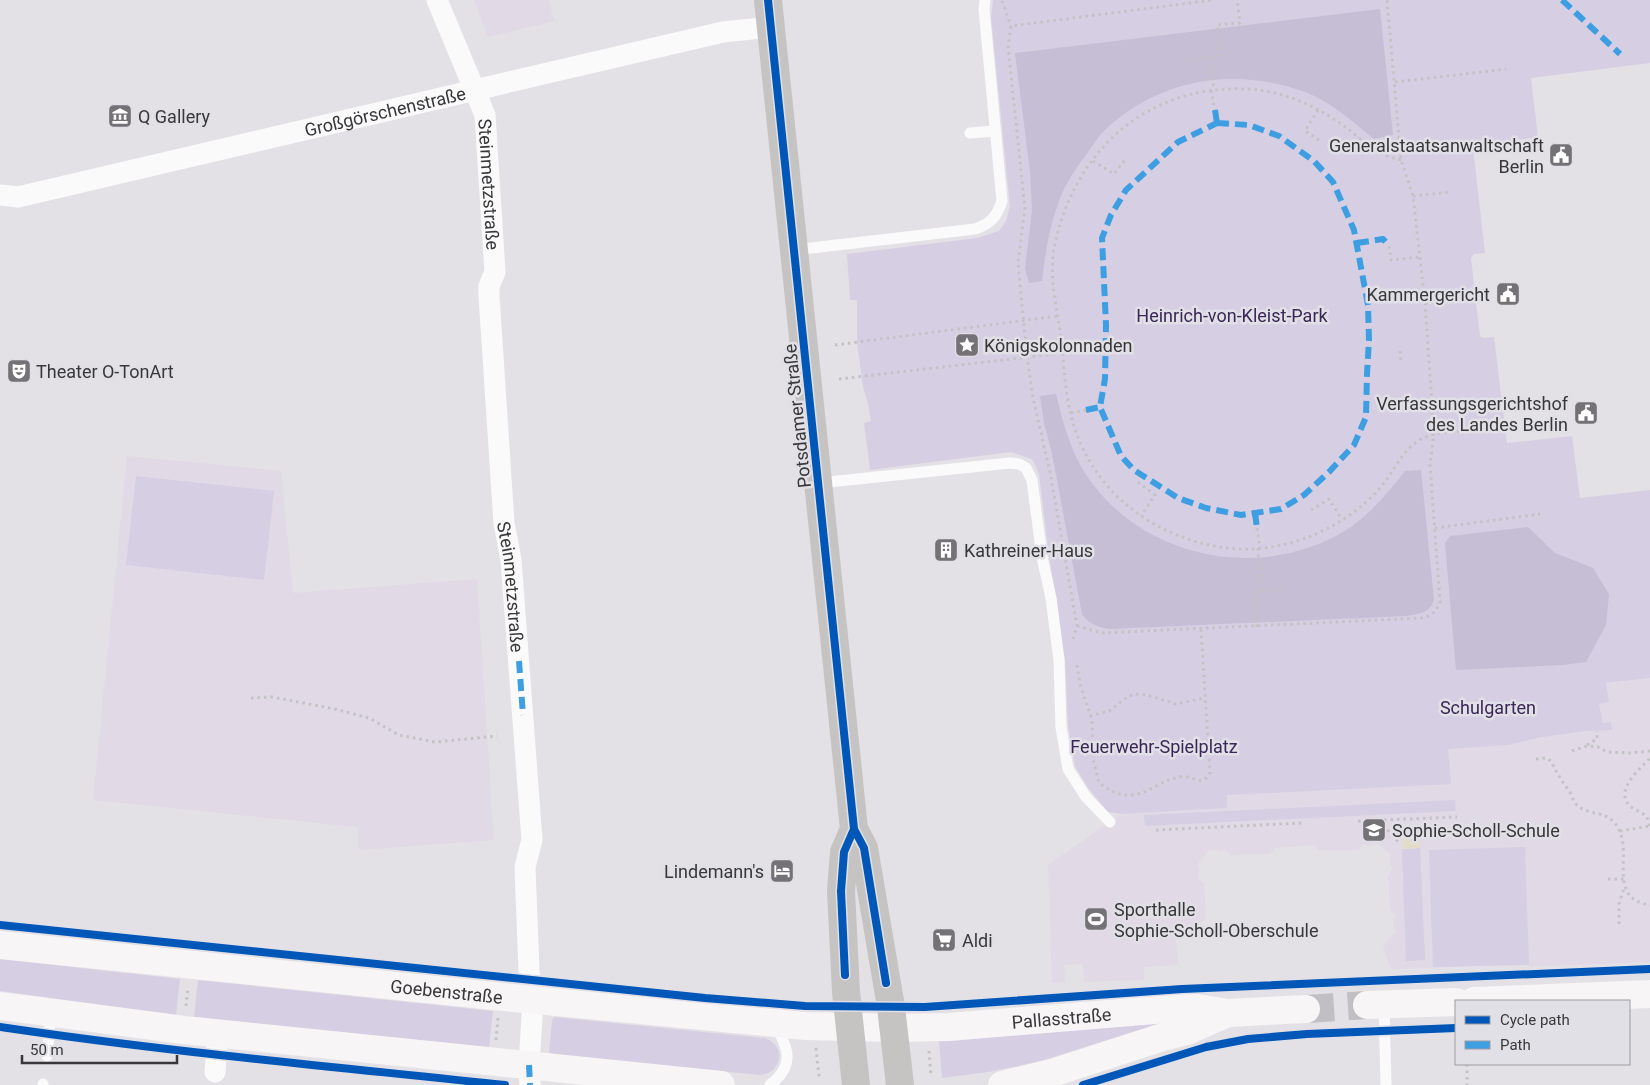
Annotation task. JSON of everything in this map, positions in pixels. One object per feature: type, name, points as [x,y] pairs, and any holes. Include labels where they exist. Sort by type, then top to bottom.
[{"type":"main road","name":"Potsdamer Straße","points":[[768,0],[854,829],[864,848],[894,1028],[900,1085]]},
{"type":"main road","name":"Potsdamer Straße","points":[[854,829],[844,852],[841,891],[849,1028],[856,1085]]},
{"type":"main road","name":"Goebenstraße","points":[[0,945],[774,1023],[849,1028],[894,1028]]},
{"type":"main road","points":[[1499,1000],[1650,994]]},
{"type":"main road","points":[[1376,1005],[1455,1002]]},
{"type":"main road","points":[[0,1006],[529,1075],[721,1085]]},
{"type":"main road","name":"Pallasstraße","points":[[894,1028],[948,1027],[1191,1007],[1228,1013],[1306,1009]]},
{"type":"main road","name":"Pallasstraße","points":[[1002,1085],[1052,1073],[1163,1037],[1187,1032],[1228,1013]]},
{"type":"street","name":"Steinmetzstraße","points":[[437,0],[485,115],[495,272],[489,286],[489,296],[504,523],[511,560],[532,840],[526,867],[529,971],[533,1000],[529,1075]]},
{"type":"street","name":"Großgörschenstraße","points":[[0,195],[18,197],[723,32],[770,27]]},
{"type":"street","points":[[215,1072],[218,1033]]},
{"type":"lane","points":[[794,250],[974,229],[988,224],[999,212],[1002,201],[981,6]]},
{"type":"lane","points":[[970,133],[995,131]]},
{"type":"lane","points":[[819,483],[1010,463],[1019,464],[1026,468],[1032,480],[1042,557],[1051,598],[1059,660],[1061,727],[1068,768],[1086,797],[1110,822]]},
{"type":"lane","points":[[1376,1005],[1386,1085]]},
{"type":"lane","points":[[46,1056],[51,1013]]},
{"type":"lane","points":[[770,1085],[781,1077],[786,1063],[784,1039],[774,1023]]},
{"type":"path","points":[[1162,0],[1163,6]]},
{"type":"path","points":[[1011,26],[1213,0]]},
{"type":"path","points":[[1189,60],[1221,56],[1217,25],[1240,23],[1237,0]]},
{"type":"path","points":[[1076,626],[1102,633],[1201,630],[1421,618],[1431,616],[1438,610],[1440,602],[1430,464],[1434,433],[1425,303],[1413,196],[1401,160],[1386,0]]},
{"type":"path","points":[[1002,2],[1011,26],[1008,47],[1025,208],[1018,262],[1027,357],[1033,398],[1050,472],[1076,626],[1072,641]]},
{"type":"path","points":[[1209,58],[1215,110]]},
{"type":"path","points":[[1395,82],[1506,69]]},
{"type":"path","points":[[1401,160],[1383,156],[1344,126],[1308,104],[1280,94],[1246,89],[1212,90],[1188,94],[1164,102],[1122,127],[1093,160],[1080,180],[1064,213],[1054,249],[1052,279],[1066,394],[1073,424],[1086,456],[1108,489],[1141,516],[1160,528],[1196,542],[1229,548],[1259,548],[1286,544],[1310,537],[1342,520],[1380,489],[1400,460],[1414,444],[1434,433],[1479,431]]},
{"type":"path","points":[[1318,110],[1305,131],[1322,142]]},
{"type":"path","points":[[1093,160],[1114,174],[1125,160]]},
{"type":"path","points":[[1413,196],[1450,192]]},
{"type":"path","points":[[1389,246],[1391,260],[1420,256]]},
{"type":"path","points":[[1425,303],[1476,297]]},
{"type":"path","points":[[835,345],[1058,316]]},
{"type":"path","points":[[1400,352],[1401,361]]},
{"type":"path","points":[[839,379],[1062,353]]},
{"type":"path","points":[[1071,413],[1086,410]]},
{"type":"path","points":[[1138,482],[1155,495],[1141,516]]},
{"type":"path","points":[[1311,510],[1329,498],[1342,520]]},
{"type":"path","points":[[1435,528],[1540,514]]},
{"type":"path","points":[[1258,528],[1261,591]]},
{"type":"path","points":[[1257,627],[1256,592],[1284,589]]},
{"type":"path","points":[[1076,658],[1080,684],[1093,729],[1093,759],[1099,783],[1112,791],[1127,795],[1149,790],[1171,779],[1187,777],[1196,781],[1207,779],[1210,773],[1201,630]]},
{"type":"path","points":[[1090,716],[1109,710],[1129,696],[1139,694],[1176,704],[1204,698]]},
{"type":"path","points":[[251,698],[272,697],[335,709],[369,718],[399,735],[435,742],[497,736]]},
{"type":"path","points":[[1572,751],[1587,746],[1596,739],[1597,731]]},
{"type":"path","points":[[1587,746],[1598,747],[1607,752],[1632,753],[1650,751]]},
{"type":"path","points":[[1536,759],[1546,758],[1551,761],[1576,804],[1583,810],[1602,814],[1614,821],[1620,831],[1624,888],[1619,904],[1619,924]]},
{"type":"path","points":[[1620,831],[1650,826],[1647,817],[1628,804],[1624,794],[1627,785],[1650,758]]},
{"type":"path","points":[[1358,821],[1457,817]]},
{"type":"path","points":[[1378,820],[1400,843]]},
{"type":"path","points":[[1156,830],[1302,823]]},
{"type":"path","points":[[1608,879],[1624,879]]},
{"type":"path","points":[[1624,888],[1633,900],[1650,905]]},
{"type":"path","points":[[186,1007],[189,979]]},
{"type":"path","points":[[495,1048],[499,1011]]},
{"type":"path","points":[[815,1043],[819,1077]]},
{"type":"path","points":[[929,1050],[931,1077]]},
{"type":"path","points":[[1467,1065],[1468,1085]]},
{"type":"shaded area","points":[[474,0],[549,0],[554,21],[488,37]]},
{"type":"shaded area","points":[[1380,9],[1393,135],[1374,139],[1322,100],[1302,91],[1276,84],[1224,79],[1174,88],[1128,111],[1097,139],[1066,185],[1060,200],[1049,235],[1042,281],[1029,283],[1025,269],[1032,210],[1030,172],[1015,53]]},
{"type":"shaded area","points":[[1056,394],[1066,431],[1081,466],[1095,487],[1119,512],[1147,532],[1178,546],[1211,555],[1245,558],[1279,555],[1312,547],[1343,532],[1361,519],[1405,471],[1421,470],[1434,600],[1430,608],[1423,612],[1406,616],[1109,629],[1087,620],[1082,614],[1040,396]]},
{"type":"shaded area","points":[[127,456],[281,471],[293,593],[477,579],[494,840],[359,850],[357,827],[93,800]]},
{"type":"shaded area","points":[[1528,527],[1555,553],[1593,568],[1609,594],[1606,625],[1586,662],[1562,665],[1456,670],[1445,543],[1450,536]]},
{"type":"shaded area","name":"Sophie-Scholl-Schule","points":[[1650,678],[1650,962],[1529,967],[1529,965],[1391,969],[1383,946],[1397,930],[1393,927],[1393,919],[1396,916],[1390,910],[1388,876],[1393,868],[1390,866],[1390,858],[1392,856],[1378,844],[1367,846],[1364,843],[1359,850],[1319,850],[1314,845],[1274,848],[1270,854],[1230,855],[1224,849],[1221,851],[1209,850],[1197,865],[1199,867],[1198,878],[1204,884],[1206,918],[1200,924],[1202,926],[1202,936],[1176,939],[1178,965],[1144,967],[1144,980],[1084,982],[1083,964],[1064,965],[1065,982],[1052,983],[1048,865],[1121,814],[1227,808],[1223,679],[1577,687]]},
{"type":"green space","name":"Heinrich-von-Kleist-Park","points":[[993,0],[1650,0],[1650,63],[1531,78],[1538,137],[1473,147],[1485,253],[1474,254],[1471,258],[1480,336],[1483,338],[1494,337],[1507,443],[1572,436],[1580,498],[1650,490],[1650,678],[1606,683],[1609,702],[1599,704],[1603,723],[1611,722],[1612,730],[1586,731],[1542,737],[1508,745],[1448,749],[1451,784],[1227,795],[1227,808],[1121,814],[1108,812],[1088,788],[1075,766],[1068,727],[1065,660],[1039,474],[1032,459],[1011,452],[870,470],[864,423],[871,421],[863,387],[857,343],[857,300],[850,300],[847,254],[977,238],[999,231],[1006,221],[1010,207],[991,17]]},
{"type":"green space","points":[[136,476],[274,491],[264,580],[126,565]]},
{"type":"green space","points":[[1455,800],[1456,811],[1145,826],[1144,815]]},
{"type":"green space","points":[[1525,847],[1529,965],[1433,967],[1429,850]]},
{"type":"green space","points":[[1420,848],[1425,960],[1406,961],[1402,849]]},
{"type":"green space","points":[[0,959],[180,979],[176,1015],[0,991]]},
{"type":"green space","points":[[198,980],[493,1011],[489,1047],[194,1017]]},
{"type":"green space","points":[[554,1017],[765,1038],[776,1046],[779,1058],[773,1069],[768,1073],[760,1075],[551,1054],[549,1052],[552,1020]]},
{"type":"green space","points":[[1161,1023],[1047,1059],[988,1072],[942,1078],[939,1041],[1020,1035],[1089,1027]]},
{"type":"sand","points":[[1401,825],[1419,825],[1420,848],[1402,849]]},
{"type":"tunnel","points":[[1306,1009],[1367,1005]]},
{"type":"marked path","points":[[1562,0],[1620,54]]},
{"type":"marked path","points":[[1215,110],[1217,123]]},
{"type":"marked path","points":[[1217,123],[1249,125],[1279,136],[1314,161],[1333,182],[1354,230],[1368,305],[1369,340],[1366,417],[1354,445],[1304,495],[1281,509],[1241,515],[1206,508],[1178,498],[1134,470],[1121,456],[1100,407],[1105,379],[1106,325],[1102,238],[1111,215],[1126,190],[1178,142],[1217,123]]},
{"type":"marked path","points":[[1357,243],[1383,239],[1389,246]]},
{"type":"marked path","points":[[1086,410],[1100,407]]},
{"type":"marked path","points":[[1255,513],[1257,528]]},
{"type":"marked path","points":[[519,661],[523,715]]},
{"type":"marked path","points":[[529,1065],[530,1085]]},
{"type":"cycle path","points":[[768,0],[854,829],[864,848],[886,983]]},
{"type":"cycle path","points":[[845,975],[841,891],[844,852],[854,829]]},
{"type":"cycle path","points":[[0,925],[705,998],[805,1006],[925,1007],[1182,989],[1650,969]]},
{"type":"cycle path","points":[[0,1027],[189,1052],[505,1085]]},
{"type":"cycle path","points":[[1083,1085],[1206,1047],[1248,1039],[1307,1034],[1455,1028]]},
{"type":"place","name":"Q Gallery","points":[[120,116]]},
{"type":"place","name":"Generalstaatsanwaltschaft Berlin","points":[[1561,155]]},
{"type":"place","name":"Kammergericht","points":[[1508,294]]},
{"type":"place","name":"Königskolonnaden","points":[[967,345]]},
{"type":"place","name":"Theater O-TonArt","points":[[19,371]]},
{"type":"place","name":"Verfassungsgerichtshof des Landes Berlin","points":[[1586,413]]},
{"type":"place","name":"Kathreiner-Haus","points":[[946,550]]},
{"type":"place","name":"Sophie-Scholl-Schule","points":[[1374,830]]},
{"type":"place","name":"Lindemann's","points":[[782,871]]},
{"type":"place","name":"Sporthalle Sophie-Scholl-Oberschule","points":[[1096,919]]},
{"type":"place","name":"Aldi","points":[[944,940]]},
{"type":"park label","name":"Schulgarten","points":[[1488,707]]},
{"type":"park label","name":"Feuerwehr-Spielplatz","points":[[1154,746]]}]
